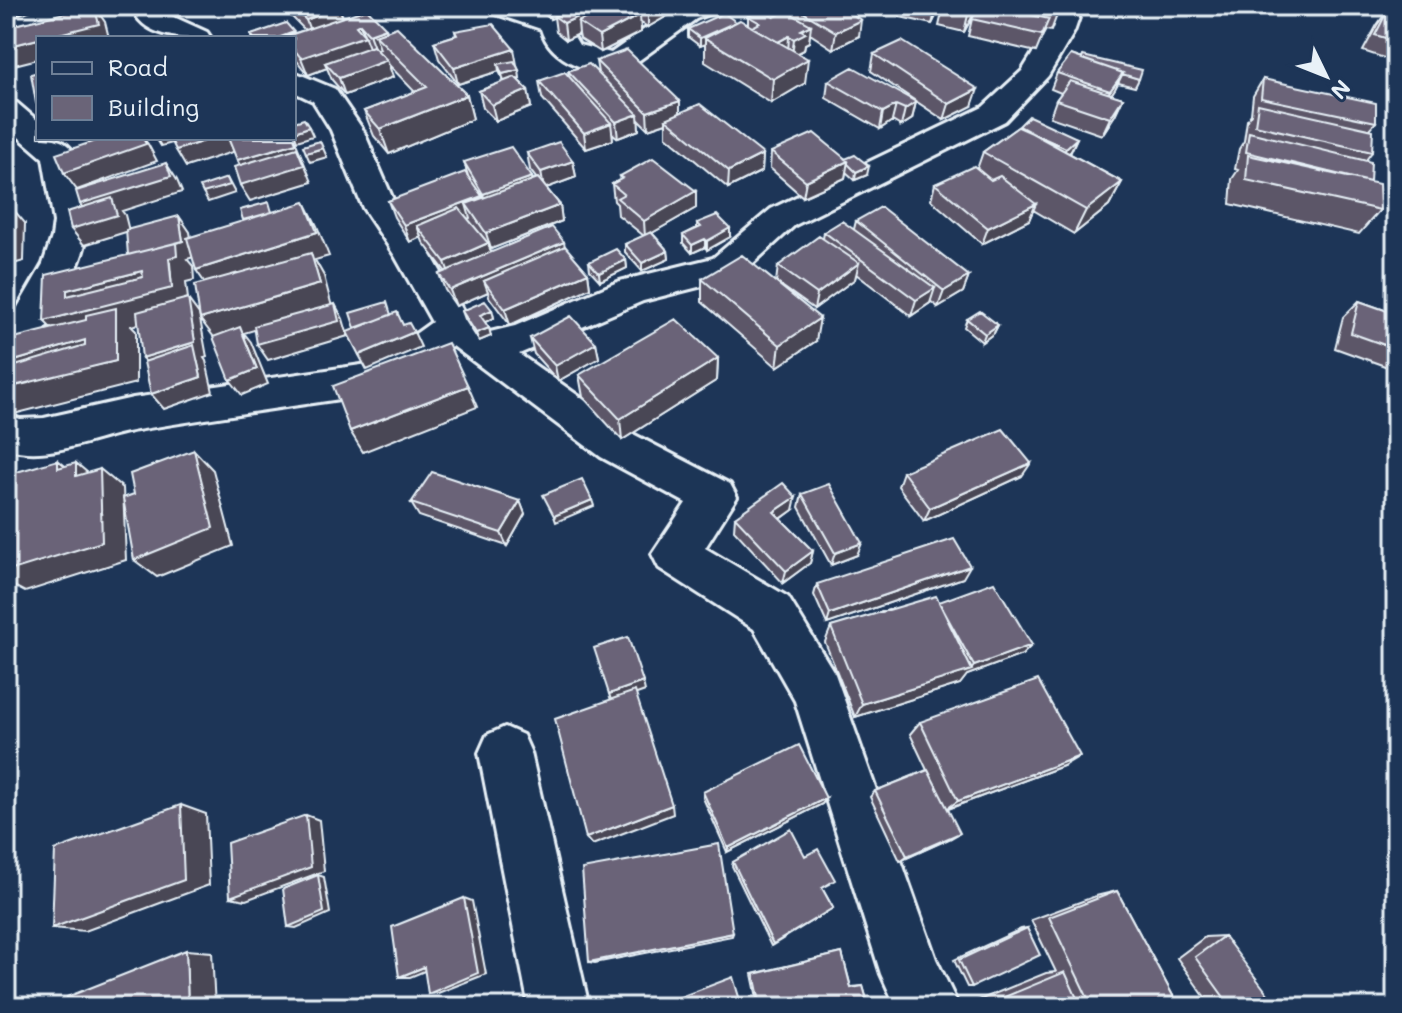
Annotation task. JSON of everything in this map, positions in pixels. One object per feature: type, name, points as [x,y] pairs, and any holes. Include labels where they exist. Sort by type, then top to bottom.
[{"type":"street","points":[[6,30],[55,12],[84,6]]},
{"type":"street","points":[[153,6],[151,17],[193,36]]},
{"type":"street","points":[[500,6],[553,24],[557,42],[576,56],[617,63],[686,13],[703,6]]},
{"type":"street","points":[[6,431],[20,436],[44,435],[133,414],[385,377],[469,337],[524,338],[633,290],[725,268],[783,217],[994,114],[1033,76],[1060,32],[1069,6]]},
{"type":"street","points":[[296,82],[324,95],[347,130],[380,208],[469,337],[616,445],[715,497],[675,554],[771,613],[817,691],[911,974],[929,1007]]},
{"type":"street","points":[[6,110],[36,135]]},
{"type":"street","points":[[6,363],[61,264],[70,237],[71,222],[59,154],[43,140]]},
{"type":"street","points":[[505,753],[559,1007]]},
{"type":"building","points":[[94,6],[99,24],[51,36],[36,36],[36,40],[6,47],[6,27]]},
{"type":"building","points":[[291,6],[338,6],[339,7],[306,20]]},
{"type":"building","points":[[576,6],[603,6],[564,23],[554,16]]},
{"type":"building","points":[[611,6],[625,6],[640,15],[599,36],[578,22]]},
{"type":"building","points":[[793,6],[839,6],[861,20],[836,32]]},
{"type":"building","points":[[945,6],[973,6],[968,15],[943,9]]},
{"type":"building","points":[[980,6],[1049,19],[1042,35],[972,19]]},
{"type":"building","points":[[1023,6],[1060,6],[1057,15]]},
{"type":"building","points":[[1389,8],[1396,11],[1396,41],[1375,35]]},
{"type":"building","points":[[367,9],[386,28],[369,34],[360,24],[356,26],[365,36],[301,58],[296,52],[296,36],[287,36]]},
{"type":"building","points":[[762,10],[774,17],[786,11],[811,25],[801,30],[806,33],[778,42],[752,27],[760,23],[748,16]]},
{"type":"building","points":[[724,13],[736,22],[700,38],[688,29]]},
{"type":"building","points":[[740,20],[808,59],[773,79],[705,38]]},
{"type":"building","points":[[286,23],[294,32],[283,36],[251,35]]},
{"type":"building","points":[[493,24],[514,49],[454,68],[434,42],[457,35],[455,31]]},
{"type":"building","points":[[397,27],[467,95],[380,129],[364,111],[427,87],[375,35]]},
{"type":"building","points":[[902,41],[978,89],[949,104],[874,54]]},
{"type":"building","points":[[373,46],[387,60],[339,78],[325,63]]},
{"type":"building","points":[[627,50],[680,101],[647,112],[596,61]]},
{"type":"building","points":[[1071,55],[1123,73],[1110,91],[1057,73]]},
{"type":"building","points":[[1083,56],[1142,70],[1139,79],[1082,59]]},
{"type":"building","points":[[514,61],[519,70],[502,74],[498,64]]},
{"type":"building","points":[[589,64],[638,114],[616,122],[568,71]]},
{"type":"building","points":[[853,67],[916,102],[905,109],[896,105],[883,112],[828,81]]},
{"type":"building","points":[[565,72],[611,123],[584,133],[539,81]]},
{"type":"building","points":[[36,73],[36,103],[31,74]]},
{"type":"building","points":[[515,77],[528,90],[492,105],[479,91]]},
{"type":"building","points":[[1263,79],[1376,103],[1376,122],[1261,98]]},
{"type":"building","points":[[1070,81],[1123,98],[1110,118],[1056,100]]},
{"type":"building","points":[[700,104],[763,154],[729,171],[666,119]]},
{"type":"building","points":[[1258,104],[1373,130],[1372,152],[1255,125]]},
{"type":"building","points":[[1029,116],[1077,138],[1066,148],[1018,127]]},
{"type":"building","points":[[304,119],[309,127],[296,131],[296,121]]},
{"type":"building","points":[[1019,126],[1122,182],[1086,210],[983,152]]},
{"type":"building","points":[[1249,132],[1371,162],[1370,182],[1246,152]]},
{"type":"building","points":[[814,133],[848,161],[806,181],[771,152]]},
{"type":"building","points":[[98,140],[144,140],[146,144],[64,173],[56,154]]},
{"type":"building","points":[[171,140],[208,140],[176,150]]},
{"type":"building","points":[[229,140],[295,140],[296,143],[237,160]]},
{"type":"building","points":[[320,141],[323,148],[306,153],[303,146]]},
{"type":"building","points":[[559,142],[573,161],[541,172],[527,153]]},
{"type":"building","points":[[511,147],[532,177],[483,194],[464,162]]},
{"type":"building","points":[[297,148],[304,165],[240,185],[234,167]]},
{"type":"building","points":[[855,155],[869,166],[856,172],[845,159]]},
{"type":"building","points":[[1248,155],[1379,184],[1380,210],[1246,180]]},
{"type":"building","points":[[653,158],[696,191],[644,221],[617,198],[624,194],[612,184],[623,178],[620,176]]},
{"type":"building","points":[[166,163],[171,176],[80,204],[76,191]]},
{"type":"building","points":[[974,166],[991,180],[1000,176],[1036,204],[988,228],[935,184]]},
{"type":"building","points":[[465,172],[482,196],[404,225],[388,201]]},
{"type":"building","points":[[227,178],[230,185],[203,193],[200,187]]},
{"type":"building","points":[[538,178],[560,205],[486,233],[466,204]]},
{"type":"building","points":[[112,198],[117,215],[71,229],[67,212]]},
{"type":"building","points":[[269,202],[272,212],[243,220],[240,210]]},
{"type":"building","points":[[305,202],[317,232],[196,270],[187,238]]},
{"type":"building","points":[[10,206],[9,245],[6,246],[6,207]]},
{"type":"building","points":[[881,207],[969,276],[944,291],[856,221]]},
{"type":"building","points":[[459,208],[488,243],[445,262],[417,226]]},
{"type":"building","points":[[717,215],[730,228],[707,241],[705,239],[692,245],[683,235],[701,227],[697,223]]},
{"type":"building","points":[[179,216],[183,241],[128,255],[126,230]]},
{"type":"building","points":[[842,221],[935,288],[916,300],[824,232]]},
{"type":"building","points":[[552,227],[564,242],[450,290],[439,274]]},
{"type":"building","points":[[651,232],[668,251],[642,263],[625,244]]},
{"type":"building","points":[[819,236],[859,263],[817,294],[778,266]]},
{"type":"building","points":[[176,243],[177,256],[169,258],[172,288],[44,321],[46,275]],"holes":[[[142,271],[143,277],[67,296],[67,290]]]},
{"type":"building","points":[[565,246],[588,273],[505,309],[484,281]]},
{"type":"building","points":[[616,249],[626,260],[599,273],[589,262]]},
{"type":"building","points":[[311,253],[320,284],[200,319],[195,285]]},
{"type":"building","points":[[742,255],[820,318],[780,345],[702,279]]},
{"type":"building","points":[[188,298],[195,342],[142,358],[137,312]]},
{"type":"building","points":[[485,301],[492,310],[480,315],[489,328],[476,333],[462,311]]},
{"type":"building","points":[[1359,301],[1396,314],[1396,349],[1351,333]]},
{"type":"building","points":[[387,302],[391,315],[355,328],[350,313]]},
{"type":"building","points":[[335,304],[339,321],[257,344],[254,326]]},
{"type":"building","points":[[116,308],[116,361],[6,388],[6,340],[86,320],[86,315]],"holes":[[[85,340],[85,345],[12,367],[11,362]]]},
{"type":"building","points":[[980,311],[998,325],[985,334],[967,319]]},
{"type":"building","points":[[397,312],[403,325],[409,323],[414,332],[359,355],[347,332]]},
{"type":"building","points":[[571,316],[596,343],[555,366],[530,338]]},
{"type":"building","points":[[676,319],[718,358],[620,419],[579,375]]},
{"type":"building","points":[[240,327],[257,369],[230,380],[213,337]]},
{"type":"building","points":[[448,343],[468,386],[350,431],[333,386]]},
{"type":"building","points":[[194,345],[201,377],[151,394],[144,362]]},
{"type":"building","points":[[1003,429],[1031,463],[930,508],[903,472]]},
{"type":"building","points":[[194,450],[213,528],[134,560],[123,498],[134,494],[130,474]]},
{"type":"building","points":[[58,460],[58,468],[76,463],[76,476],[100,469],[102,542],[6,572],[6,475]]},
{"type":"building","points":[[432,472],[520,501],[501,533],[411,503]]},
{"type":"building","points":[[582,479],[592,500],[554,516],[543,495]]},
{"type":"building","points":[[783,483],[796,497],[774,512],[813,551],[786,571],[735,517]]},
{"type":"building","points":[[829,484],[862,543],[835,553],[802,494]]},
{"type":"building","points":[[954,539],[970,566],[830,614],[817,584]]},
{"type":"building","points":[[994,582],[1032,645],[974,666],[939,602]]},
{"type":"building","points":[[936,596],[972,670],[862,704],[831,627]]},
{"type":"building","points":[[628,637],[643,682],[609,694],[594,648]]},
{"type":"building","points":[[1038,680],[1080,756],[958,801],[920,722]]},
{"type":"building","points":[[635,691],[672,805],[586,838],[555,719]]},
{"type":"building","points":[[799,745],[826,798],[728,848],[703,792]]},
{"type":"building","points":[[928,770],[960,833],[907,856],[875,791]]},
{"type":"building","points":[[181,805],[184,880],[52,928],[55,850]]},
{"type":"building","points":[[306,815],[311,867],[230,897],[227,843]]},
{"type":"building","points":[[791,829],[805,856],[818,849],[835,880],[822,888],[833,908],[773,944],[733,862]]},
{"type":"building","points":[[719,844],[733,933],[589,962],[582,869]]},
{"type":"building","points":[[318,875],[324,912],[288,927],[283,889]]},
{"type":"building","points":[[1117,891],[1179,1007],[1092,1007],[1049,917]]},
{"type":"building","points":[[464,898],[478,973],[428,994],[424,967],[399,977],[392,927]]},
{"type":"building","points":[[1027,928],[1040,955],[972,987],[959,960]]},
{"type":"building","points":[[1224,936],[1268,994],[1251,1007],[1231,1007],[1195,957]]},
{"type":"building","points":[[186,950],[188,1007],[67,1007],[67,997]]},
{"type":"building","points":[[842,953],[851,988],[863,986],[869,1007],[761,1007],[754,974]]},
{"type":"building","points":[[1065,972],[1081,1007],[991,1007],[990,1003]]},
{"type":"building","points":[[733,977],[742,1007],[654,1007]]}]
